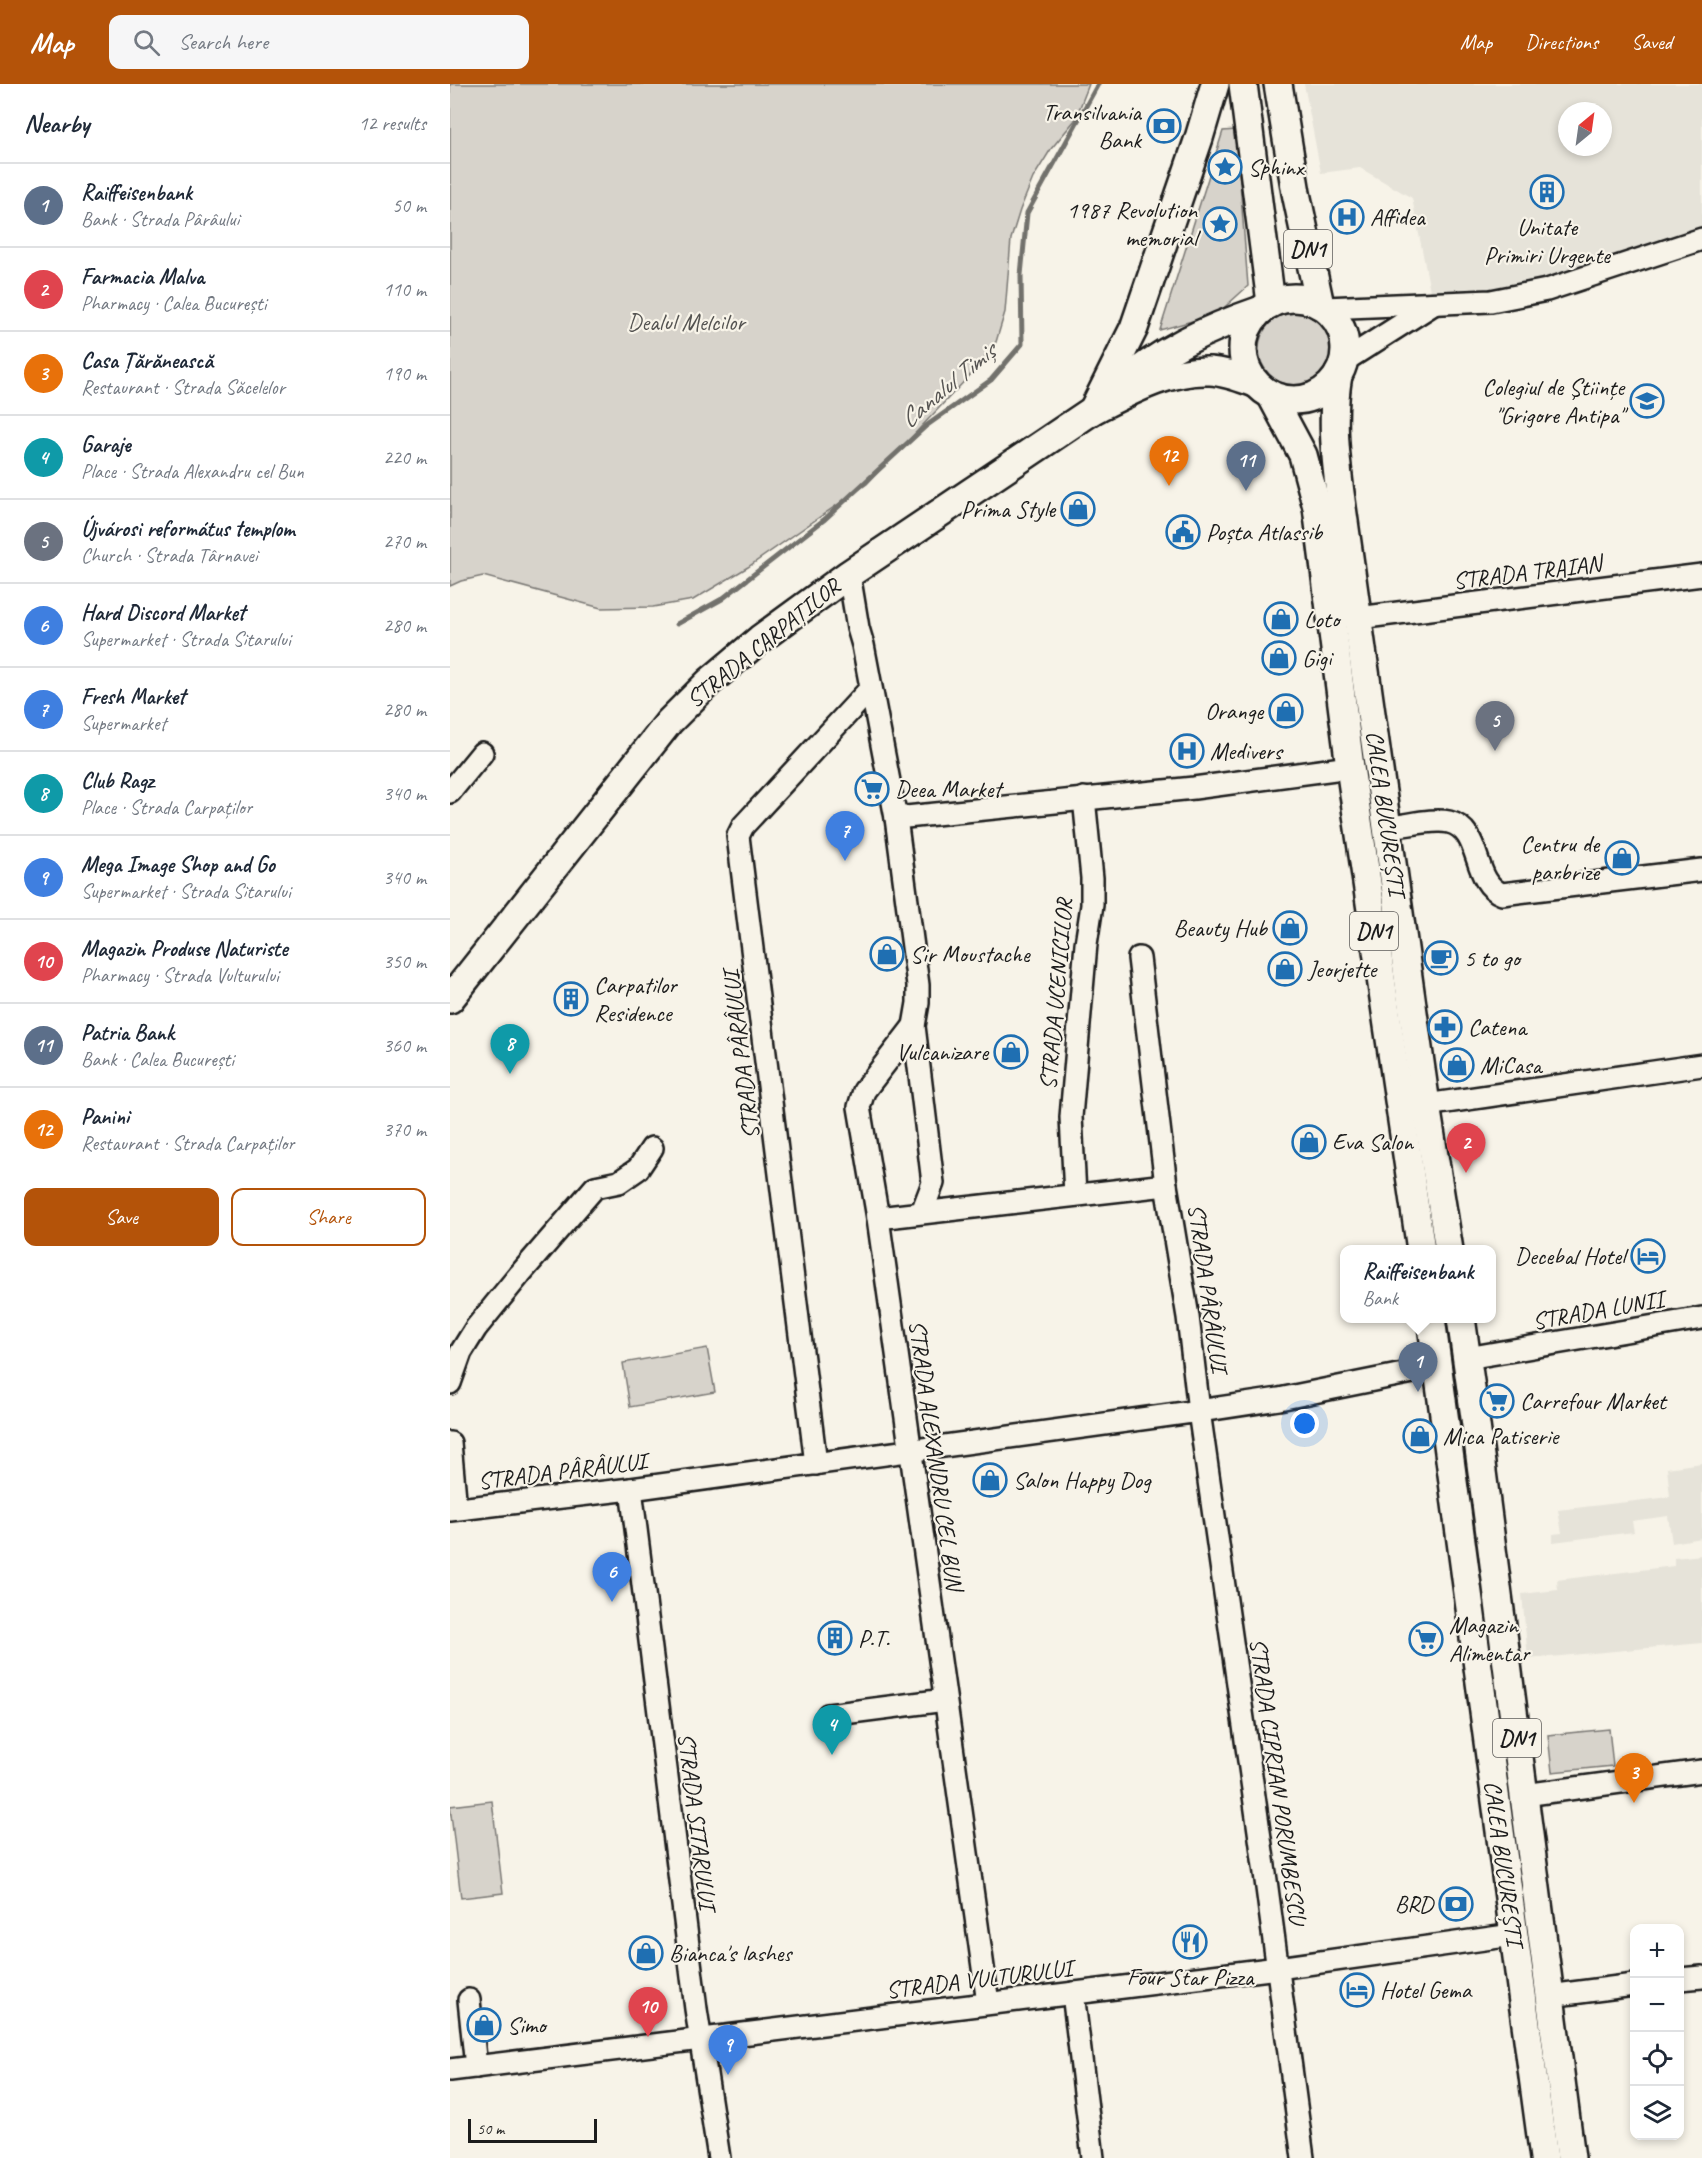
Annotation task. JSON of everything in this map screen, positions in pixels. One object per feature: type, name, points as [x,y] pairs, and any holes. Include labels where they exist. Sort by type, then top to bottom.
[{"type":"main road","points":[[1093,410],[1134,328],[1199,138],[1215,84]]},
{"type":"main road","name":"DN1","points":[[1243,84],[1266,306]]},
{"type":"main road","name":"DN1","points":[[1278,84],[1296,193],[1322,306]]},
{"type":"main road","name":"DN1","points":[[1263,389],[1246,369],[1242,353],[1244,336],[1251,321],[1266,306],[1291,298],[1311,300],[1322,306],[1337,321],[1345,346],[1341,368]]},
{"type":"main road","name":"STRADA CARPAȚILOR","points":[[450,999],[669,722],[709,682],[760,639],[849,574],[1093,410],[1159,355],[1222,324],[1266,306]]},
{"type":"main road","points":[[1263,389],[1286,400],[1301,400],[1316,396],[1329,387],[1341,368]]},
{"type":"main road","name":"CALEA BUCUREȘTI","points":[[1341,368],[1334,400],[1333,429],[1340,493],[1426,1105],[1448,1245]]},
{"type":"main road","name":"STRADA CARPAȚILOR","points":[[1093,410],[1133,391],[1186,373],[1211,371],[1231,375],[1263,389]]},
{"type":"main road","name":"CALEA BUCUREȘTI","points":[[1263,389],[1303,455],[1317,507],[1350,767],[1420,1245]]},
{"type":"main road","name":"CALEA BUCUREȘTI","points":[[1432,1323],[1544,2158]]},
{"type":"main road","name":"CALEA BUCUREȘTI","points":[[1462,1323],[1571,2158]]},
{"type":"street","points":[[1322,306],[1433,305],[1491,301],[1547,290],[1702,239]]},
{"type":"street","points":[[1341,368],[1433,305]]},
{"type":"street","name":"STRADA ALEXANDRU CEL BUN","points":[[849,574],[896,819],[918,985],[914,1026],[933,1183],[922,1212]]},
{"type":"street","name":"STRADA TRAIAN","points":[[1358,618],[1702,575]]},
{"type":"street","name":"STRADA PÂRÂULUI","points":[[816,1464],[750,923],[738,842],[743,826],[870,689]]},
{"type":"street","points":[[450,792],[482,753]]},
{"type":"street","points":[[896,819],[1194,788],[1350,767]]},
{"type":"street","name":"STRADA UCENICILOR","points":[[1075,1195],[1071,1117],[1086,944],[1092,905],[1092,878],[1084,798]]},
{"type":"street","points":[[1388,827],[1441,821],[1455,824],[1468,836],[1489,885],[1502,894],[1702,870]]},
{"type":"street","name":"STRADA PÂRÂULUI","points":[[1139,958],[1167,1185],[1188,1317],[1199,1412]]},
{"type":"street","name":"STRADA ALEXANDRU CEL BUN","points":[[914,1026],[860,1099],[859,1107],[878,1218],[988,2003]]},
{"type":"street","points":[[1426,1105],[1702,1065]]},
{"type":"street","points":[[450,1383],[461,1352],[476,1328],[527,1266],[595,1187],[619,1182],[638,1169],[652,1148]]},
{"type":"street","points":[[878,1218],[1167,1185]]},
{"type":"street","name":"STRADA LUNII","points":[[1467,1358],[1702,1318]]},
{"type":"street","name":"STRADA PÂRÂULUI","points":[[450,1443],[453,1510],[631,1489],[1199,1412],[1438,1367]]},
{"type":"street","name":"STRADA CIPRIAN PORUMBESCU","points":[[1199,1412],[1303,2158]]},
{"type":"street","name":"STRADA SITARULUI","points":[[631,1489],[700,2039],[719,2158]]},
{"type":"street","points":[[828,1714],[945,1700]]},
{"type":"street","points":[[1524,1795],[1702,1771]]},
{"type":"street","name":"STRADA VULTURULUI","points":[[450,2070],[1278,1968],[1513,1935]]},
{"type":"street","points":[[1684,1979],[1702,1977]]},
{"type":"street","points":[[1549,1996],[1630,1986]]},
{"type":"street","points":[[1073,1993],[1093,2158]]},
{"type":"street","points":[[469,2000],[476,2067]]},
{"type":"shaded area","points":[[1304,84],[1702,84],[1702,230],[1544,283],[1472,295],[1431,296],[1412,198],[1360,168],[1321,173]]},
{"type":"shaded area","points":[[1702,1463],[1702,1538],[1672,1543],[1668,1516],[1632,1521],[1634,1532],[1553,1542],[1553,1534],[1562,1533],[1558,1510],[1670,1497],[1667,1468]]},
{"type":"shaded area","points":[[1702,1555],[1702,1643],[1528,1659],[1522,1594],[1558,1590],[1557,1580],[1674,1566],[1674,1558]]},
{"type":"green space","name":"Dealul Melcilor","points":[[450,84],[1089,84],[1075,120],[1051,149],[1033,178],[1020,210],[1011,239],[1005,312],[996,342],[974,371],[867,484],[748,567],[693,600],[653,607],[601,608],[483,576],[450,586]]},
{"type":"green space","points":[[1236,130],[1248,286],[1217,314],[1160,330],[1223,131]]},
{"type":"green space","points":[[1295,313],[1309,316],[1321,323],[1328,335],[1331,349],[1328,363],[1321,375],[1309,382],[1295,385],[1281,382],[1269,375],[1262,363],[1259,349],[1262,335],[1269,323],[1281,316]]},
{"type":"green space","points":[[707,1348],[715,1392],[630,1407],[623,1363]]},
{"type":"green space","points":[[1609,1729],[1613,1766],[1552,1772],[1548,1735]]},
{"type":"green space","points":[[492,1801],[503,1893],[461,1898],[450,1806]]},
{"type":"waterway","name":"Canalul Timiș","points":[[677,624],[722,599],[825,519],[926,426],[991,380],[1022,344],[1021,275],[1027,213],[1098,84]]},
{"type":"place","name":"Transilvania Bank","points":[[1164,126]]},
{"type":"place","name":"Sphinx","points":[[1225,167]]},
{"type":"place","name":"Unitate Primiri Urgente","points":[[1547,192]]},
{"type":"place","name":"Affidea","points":[[1347,217]]},
{"type":"place","name":"1987 Revolution memorial","points":[[1220,224]]},
{"type":"place","name":"Colegiul de Științe \"Grigore Antipa\"","points":[[1647,401]]},
{"type":"place","name":"Panini","points":[[1169,486]]},
{"type":"place","name":"Patria Bank","points":[[1246,491]]},
{"type":"place","name":"Prima Style","points":[[1078,509]]},
{"type":"place","name":"Poșta Atlassib","points":[[1183,532]]},
{"type":"place","name":"Loto","points":[[1281,619]]},
{"type":"place","name":"Gigi","points":[[1279,658]]},
{"type":"place","name":"Orange","points":[[1286,711]]},
{"type":"place","name":"Medivers","points":[[1187,751]]},
{"type":"place","name":"Újvárosi református templom","points":[[1495,751]]},
{"type":"place","name":"Deea Market","points":[[872,789]]},
{"type":"place","name":"Centru de parbrize","points":[[1622,858]]},
{"type":"place","name":"Fresh Market","points":[[845,861]]},
{"type":"place","name":"Beauty Hub","points":[[1290,928]]},
{"type":"place","name":"Sir Moustache","points":[[887,954]]},
{"type":"place","name":"5 to go","points":[[1441,958]]},
{"type":"place","name":"Jeorjette","points":[[1285,969]]},
{"type":"place","name":"Carpatilor Residence","points":[[571,999]]},
{"type":"place","name":"Catena","points":[[1445,1027]]},
{"type":"place","name":"Vulcanizare","points":[[1011,1052]]},
{"type":"place","name":"MiCasa","points":[[1457,1065]]},
{"type":"place","name":"Club Ragz","points":[[510,1074]]},
{"type":"place","name":"Eva Salon","points":[[1309,1142]]},
{"type":"place","name":"Farmacia Malva","points":[[1466,1173]]},
{"type":"place","name":"Decebal Hotel","points":[[1648,1256]]},
{"type":"place","name":"Raiffeisenbank","points":[[1418,1392]]},
{"type":"place","name":"Carrefour Market","points":[[1497,1401]]},
{"type":"place","name":"Mica Patiserie","points":[[1420,1436]]},
{"type":"place","name":"Salon Happy Dog","points":[[990,1480]]},
{"type":"place","name":"Hard Discord Market","points":[[612,1602]]},
{"type":"place","name":"P.T.","points":[[835,1638]]},
{"type":"place","name":"Magazin Alimentar","points":[[1426,1639]]},
{"type":"place","name":"Garaje","points":[[832,1755]]},
{"type":"place","name":"Casa Țărănească","points":[[1634,1803]]},
{"type":"place","name":"BRD","points":[[1456,1904]]},
{"type":"place","name":"Four Star Pizza","points":[[1190,1942]]},
{"type":"place","name":"Bianca's lashes","points":[[646,1953]]},
{"type":"place","name":"Hotel Gema","points":[[1357,1990]]},
{"type":"place","name":"Simo","points":[[484,2025]]},
{"type":"place","name":"Magazin Produse Naturiste","points":[[648,2037]]},
{"type":"place","name":"Mega Image Shop and Go","points":[[728,2075]]}]
